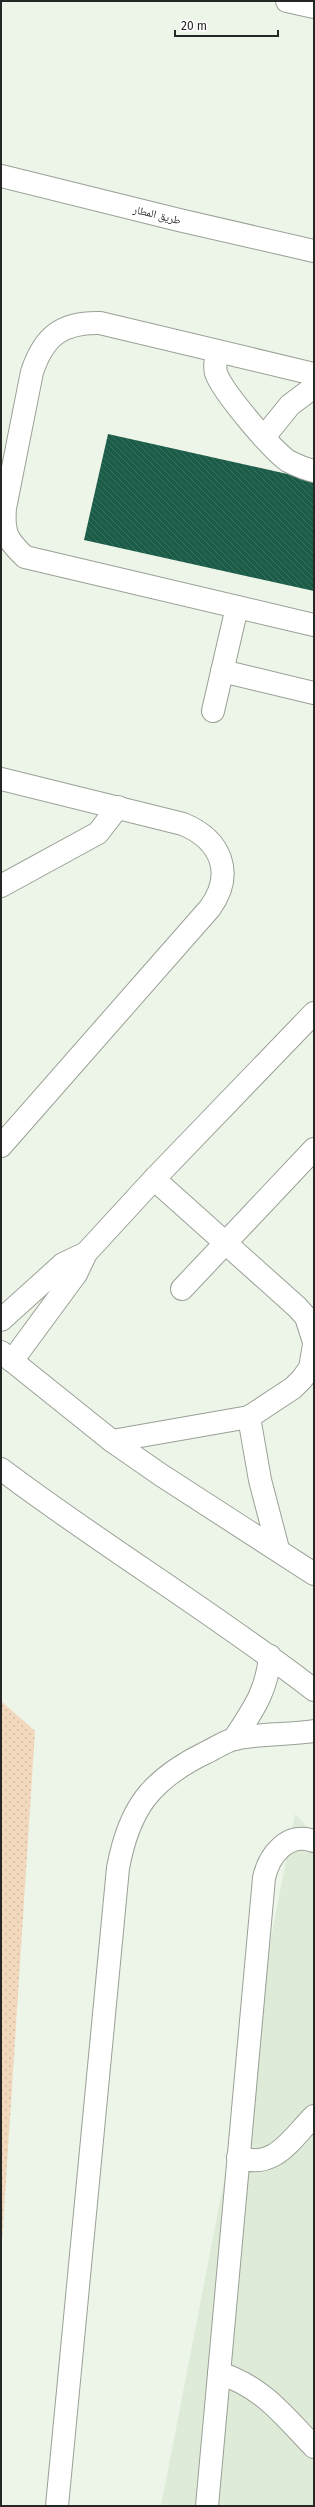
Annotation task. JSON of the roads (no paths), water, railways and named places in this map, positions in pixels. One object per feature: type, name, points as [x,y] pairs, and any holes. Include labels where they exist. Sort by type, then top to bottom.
[{"type":"street","points":[[287,1],[314,7]]},
{"type":"street","name":"طريق المطار","points":[[1,176],[179,220],[314,250]]},
{"type":"street","points":[[314,374],[218,352],[100,322],[82,322],[64,328],[48,339],[38,354],[32,372],[5,508],[3,527],[11,544],[25,557],[314,625]]},
{"type":"street","points":[[218,352],[214,363],[219,380],[264,437],[289,461],[314,471]]},
{"type":"street","points":[[264,437],[290,405],[314,387]]},
{"type":"street","points":[[213,711],[237,607]]},
{"type":"street","points":[[222,671],[314,693]]},
{"type":"street","points":[[1,779],[118,807],[196,829],[209,840],[218,852],[223,869],[223,883],[218,896],[210,908],[1,1146]]},
{"type":"street","points":[[1,886],[98,833],[118,807]]},
{"type":"street","points":[[314,1013],[154,1179],[86,1253],[76,1274],[6,1356],[112,1441],[161,1475],[278,1549],[314,1574]]},
{"type":"street","points":[[182,1289],[314,1149]]},
{"type":"street","points":[[154,1179],[297,1307],[306,1317],[314,1342]]},
{"type":"street","points":[[1,1320],[63,1264],[86,1253]]},
{"type":"street","points":[[112,1441],[249,1417],[293,1388],[302,1379],[310,1368],[314,1345]]},
{"type":"street","points":[[249,1417],[260,1480],[278,1549]]},
{"type":"street","points":[[1,1469],[48,1504],[159,1578],[270,1656],[314,1690]]},
{"type":"street","points":[[234,1739],[263,1692],[268,1675],[270,1656]]},
{"type":"street","points":[[57,2506],[117,1876],[123,1840],[133,1815],[155,1786],[182,1765],[234,1739],[314,1731]]},
{"type":"street","points":[[207,2506],[238,2157],[267,1864],[274,1852],[285,1844],[298,1840],[314,1841]]},
{"type":"street","points":[[238,2157],[255,2162],[266,2160],[276,2155],[314,2116]]},
{"type":"street","points":[[219,2372],[240,2379],[258,2390],[314,2447]]}]
